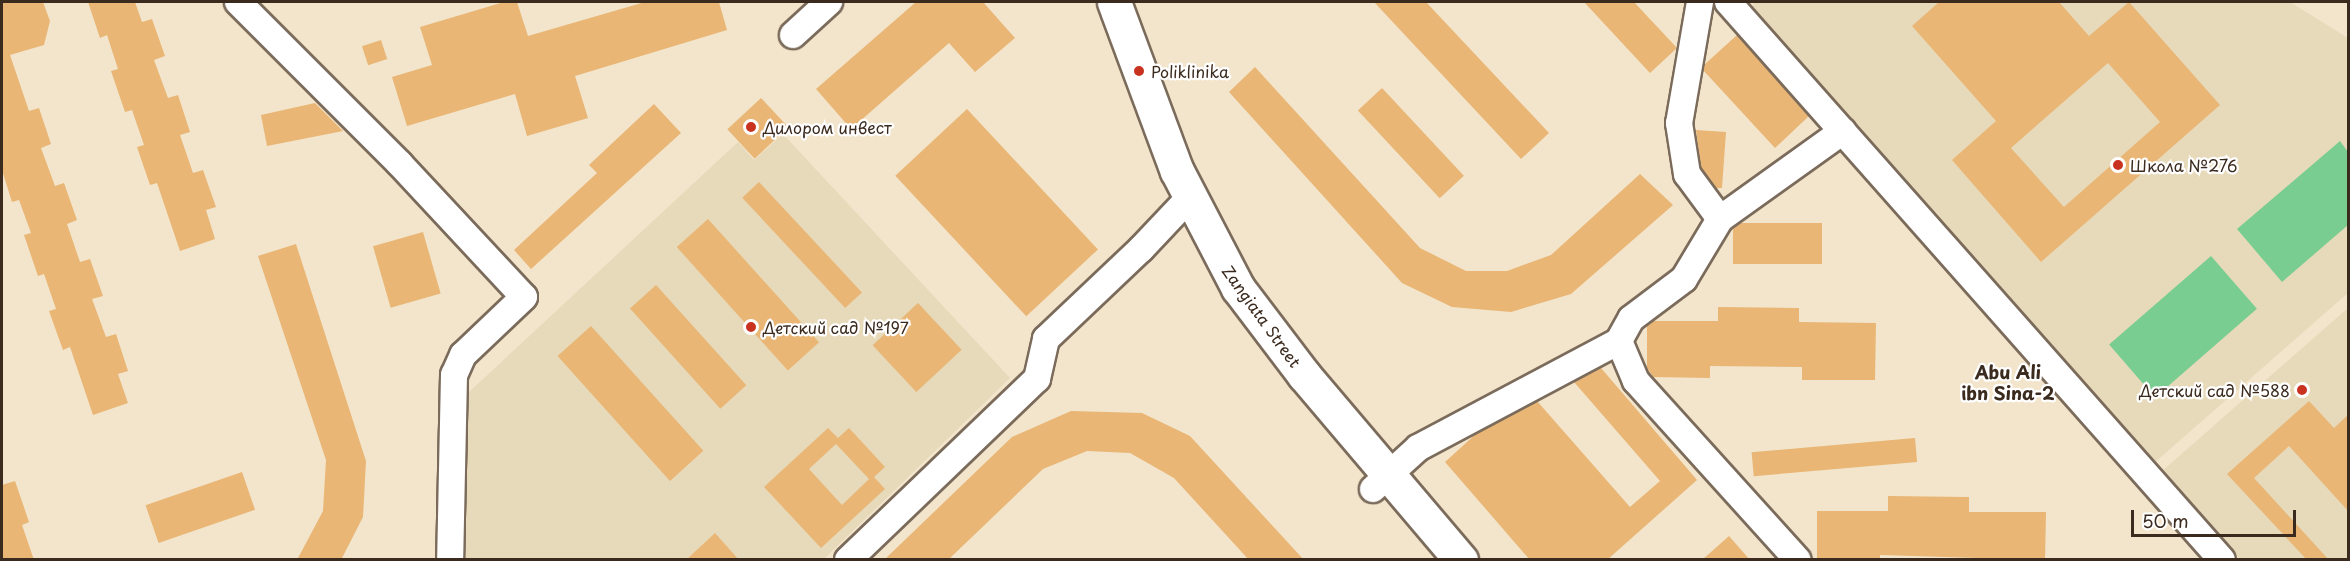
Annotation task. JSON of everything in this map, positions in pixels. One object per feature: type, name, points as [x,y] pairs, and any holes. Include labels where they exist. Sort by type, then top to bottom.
[{"type":"main road","name":"Zangiata Street","points":[[1095,2],[1182,207],[1207,273],[1256,346],[1381,483],[1461,560]]},
{"type":"main road","name":"Zangiata Street","points":[[1114,2],[1182,207]]},
{"type":"main road","name":"Zangiata Street","points":[[1381,483],[1435,560]]},
{"type":"street","points":[[238,2],[383,147],[524,297],[463,355],[454,375],[450,560]]},
{"type":"street","points":[[793,35],[829,2]]},
{"type":"street","points":[[1700,2],[1679,123],[1687,174],[1720,219]]},
{"type":"street","points":[[1728,2],[2222,560]]},
{"type":"street","points":[[1381,483],[1418,448],[1619,341],[1631,319],[1684,279],[1720,219],[1843,131]]},
{"type":"street","points":[[848,560],[1037,379],[1046,339],[1182,207]]},
{"type":"street","points":[[1619,341],[1636,381],[1798,560]]},
{"type":"shaded area","name":"Школа №276","points":[[1754,2],[2290,2],[2348,38],[2348,293],[2153,464],[1752,12]]},
{"type":"shaded area","name":"Детский сад №197","points":[[783,134],[1010,378],[824,559],[460,560],[469,392],[738,142],[754,160]]},
{"type":"shaded area","name":"Детский сад №588","points":[[2348,308],[2348,559],[2240,559],[2161,472]]},
{"type":"green space","points":[[2340,141],[2348,152],[2348,225],[2282,282],[2237,229]]},
{"type":"green space","points":[[2211,256],[2257,309],[2155,397],[2109,345]]},
{"type":"building","points":[[2,2],[43,2],[50,21],[44,45],[10,55],[29,111],[39,108],[51,144],[41,148],[55,186],[64,183],[77,220],[67,224],[80,262],[90,259],[103,296],[92,299],[106,337],[116,334],[128,371],[118,374],[128,403],[93,415],[70,347],[63,350],[49,311],[56,309],[44,274],[38,276],[24,235],[31,233],[19,200],[12,202],[2,170]]},
{"type":"building","points":[[88,2],[135,2],[142,22],[152,19],[165,56],[154,60],[168,98],[178,95],[190,132],[180,135],[193,173],[203,170],[216,207],[206,210],[215,239],[180,251],[157,183],[150,185],[137,147],[144,145],[132,110],[125,112],[111,71],[118,69],[107,35],[100,38]]},
{"type":"building","points":[[504,2],[517,2],[528,36],[645,2],[719,2],[727,30],[575,76],[588,118],[527,136],[515,94],[407,126],[392,77],[432,65],[420,27]]},
{"type":"building","points":[[916,2],[983,2],[1015,38],[975,72],[949,43],[851,129],[816,89]]},
{"type":"building","points":[[1374,2],[1426,2],[1549,133],[1521,159]]},
{"type":"building","points":[[1584,2],[1634,2],[1677,48],[1650,73]]},
{"type":"building","points":[[1939,2],[2059,2],[2089,36],[2129,2],[2220,105],[2041,262],[1952,160],[1996,121],[1912,26]],"holes":[[[2108,63],[2160,122],[2064,207],[2011,148]]]},
{"type":"building","points":[[1737,35],[1809,116],[1775,148],[1703,70],[1704,65]]},
{"type":"building","points":[[381,40],[387,59],[368,65],[362,46]]},
{"type":"building","points":[[1255,67],[1420,248],[1466,271],[1507,271],[1551,255],[1640,174],[1673,205],[1571,294],[1511,312],[1452,307],[1402,283],[1229,92]]},
{"type":"building","points":[[1382,88],[1464,176],[1440,198],[1358,111]]},
{"type":"building","points":[[761,98],[788,127],[755,159],[727,129]]},
{"type":"building","points":[[315,103],[343,131],[267,146],[261,115]]},
{"type":"building","points":[[654,104],[681,133],[531,269],[514,250],[597,173],[589,165]]},
{"type":"building","points":[[967,109],[1098,249],[1026,316],[895,176]]},
{"type":"building","points":[[1696,130],[1726,132],[1722,188],[1716,188],[1701,168]]},
{"type":"building","points":[[759,182],[862,292],[845,308],[742,198]]},
{"type":"building","points":[[708,219],[819,342],[788,370],[677,247]]},
{"type":"building","points":[[1741,223],[1822,223],[1822,264],[1733,264],[1733,228]]},
{"type":"building","points":[[423,232],[441,294],[391,308],[373,246]]},
{"type":"building","points":[[296,244],[366,461],[363,517],[341,560],[297,560],[323,511],[326,460],[258,256]]},
{"type":"building","points":[[656,285],[746,385],[720,409],[630,308]]},
{"type":"building","points":[[918,303],[962,350],[916,392],[873,345]]},
{"type":"building","points":[[1718,307],[1799,308],[1799,322],[1876,323],[1875,380],[1802,380],[1802,367],[1710,366],[1710,378],[1653,377],[1647,368],[1647,326],[1653,321],[1718,321]]},
{"type":"building","points":[[591,326],[703,451],[670,481],[558,356]]},
{"type":"building","points":[[1601,368],[1697,480],[1607,560],[1530,560],[1445,462],[1477,433],[1537,401],[1630,507],[1660,481],[1574,382]]},
{"type":"building","points":[[2309,401],[2334,428],[2349,414],[2349,512],[2289,446],[2254,478],[2329,560],[2307,560],[2227,474]]},
{"type":"building","points":[[1071,411],[1142,413],[1190,436],[1304,560],[1249,560],[1174,478],[1130,453],[1087,451],[1043,469],[948,560],[884,560],[1012,437]]},
{"type":"building","points":[[828,428],[838,438],[849,428],[885,467],[874,477],[885,489],[821,548],[764,487]],"holes":[[[836,444],[869,479],[842,505],[809,469]]]},
{"type":"building","points":[[1915,438],[1917,462],[1754,476],[1752,452]]},
{"type":"building","points":[[242,472],[255,510],[159,543],[146,505]]},
{"type":"building","points":[[15,481],[29,522],[22,525],[34,560],[2,560],[2,485]]},
{"type":"building","points":[[1888,496],[1969,497],[1969,512],[2046,512],[2045,560],[1880,555],[1880,560],[1817,560],[1817,511],[1888,511]]},
{"type":"building","points":[[715,533],[739,560],[686,560]]},
{"type":"building","points":[[1729,536],[1750,560],[1702,560]]},
{"type":"place","name":"Poliklinika","points":[[1139,71]]},
{"type":"place","name":"Дилором инвест","points":[[751,127]]},
{"type":"place","name":"Школа №276","points":[[2118,165]]},
{"type":"place","name":"Детский сад №197","points":[[751,327]]},
{"type":"place","name":"Детский сад №588","points":[[2302,390]]},
{"type":"district","name":"Abu Ali ibn Sina-2","points":[[2008,383]]}]
